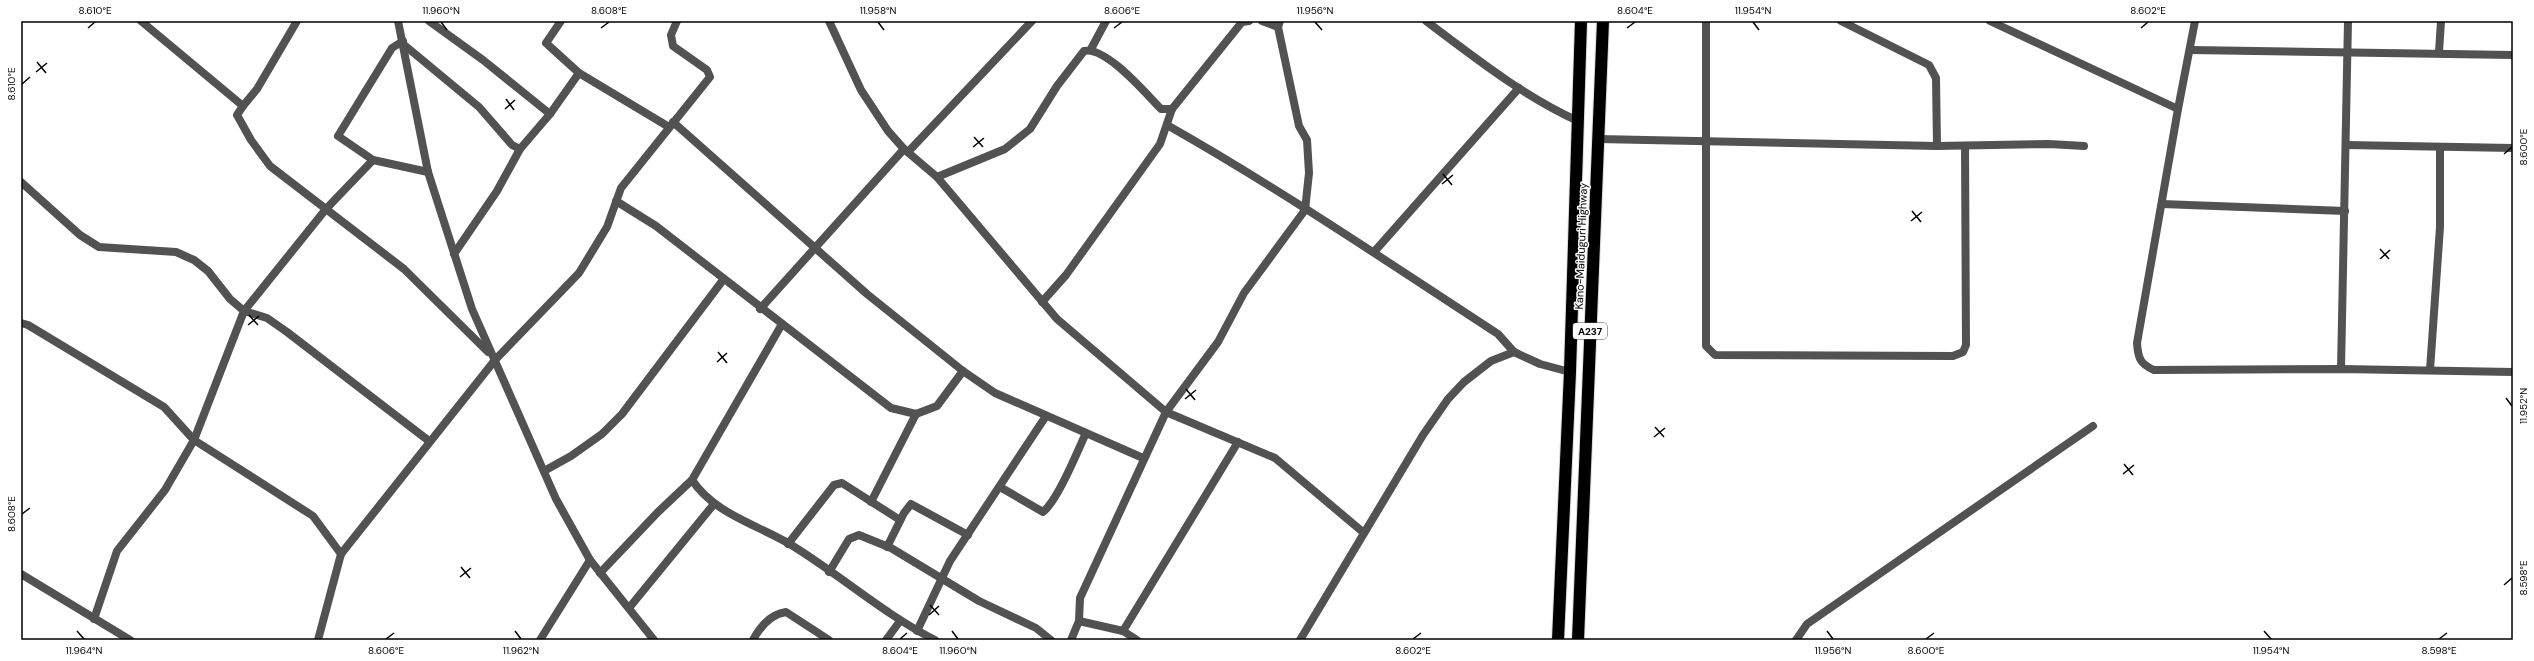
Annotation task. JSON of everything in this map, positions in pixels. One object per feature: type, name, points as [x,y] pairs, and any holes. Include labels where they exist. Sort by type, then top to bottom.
[{"type":"highway","name":"Kano-Maiduguri Highway","points":[[1558,640],[1570,372],[1581,21]]},
{"type":"highway","name":"Kano-Maiduguri Highway","points":[[1578,640],[1603,21]]},
{"type":"street","points":[[141,21],[243,106]]},
{"type":"street","points":[[297,21],[257,89],[237,115],[251,140],[270,166],[404,269],[495,360]]},
{"type":"street","points":[[398,21],[428,172],[472,309],[556,499],[590,560],[630,608],[654,640]]},
{"type":"street","points":[[429,21],[483,60],[550,114]]},
{"type":"street","points":[[561,21],[546,43],[578,74],[671,124],[867,294],[920,334],[963,371],[995,393],[1143,458]]},
{"type":"street","points":[[318,640],[341,554],[429,441],[495,360],[579,274],[607,227],[620,188],[710,77],[707,70],[673,46],[671,35],[677,21]]},
{"type":"street","points":[[829,21],[861,90],[888,130],[906,150],[937,177],[1057,319],[1166,412],[1275,458],[1364,533]]},
{"type":"street","points":[[760,309],[814,247],[1032,21]]},
{"type":"street","points":[[1091,49],[1106,21]]},
{"type":"street","points":[[1042,302],[1066,275],[1160,144],[1172,108],[1242,22],[1249,21]]},
{"type":"street","points":[[1071,640],[1079,621],[1080,598],[1143,458],[1166,412],[1218,342],[1244,293],[1305,210],[1309,173],[1307,140],[1299,126],[1279,24],[1262,21]]},
{"type":"street","points":[[1426,21],[1519,88],[1556,111],[1578,121]]},
{"type":"street","points":[[1706,21],[1706,346],[1715,355],[1953,356],[1963,352],[1966,345],[1964,146]]},
{"type":"street","points":[[1841,21],[1929,65],[1936,78],[1937,146]]},
{"type":"street","points":[[1990,21],[2178,109]]},
{"type":"street","points":[[2196,21],[2178,109],[2137,343],[2138,357],[2144,365],[2154,370],[2341,369],[2513,372]]},
{"type":"street","points":[[2341,369],[2348,21]]},
{"type":"street","points":[[2439,52],[2441,21]]},
{"type":"street","points":[[403,42],[479,107],[512,145],[520,149]]},
{"type":"street","points":[[403,42],[392,48],[338,136],[372,160],[428,172]]},
{"type":"street","points":[[937,177],[1005,149],[1030,129],[1066,74],[1084,50],[1091,49],[1126,73],[1161,109],[1172,108]]},
{"type":"street","points":[[2190,50],[2347,53],[2439,52],[2513,55]]},
{"type":"street","points":[[454,254],[497,191],[520,149],[550,114],[578,74]]},
{"type":"street","points":[[1374,252],[1519,88]]},
{"type":"street","points":[[1167,125],[1225,158],[1305,210],[1374,252],[1498,334],[1514,352],[1540,364],[1570,372]]},
{"type":"street","points":[[1598,139],[1937,146],[2049,144],[2084,146]]},
{"type":"street","points":[[2346,144],[2440,148],[2513,148]]},
{"type":"street","points":[[2430,370],[2440,227],[2440,148]]},
{"type":"street","points":[[94,619],[118,551],[164,490],[194,440],[244,311],[326,209],[372,160]]},
{"type":"street","points":[[21,182],[80,235],[99,247],[176,252],[194,260],[208,271],[230,299],[244,311],[267,318],[287,332],[429,441]]},
{"type":"street","points":[[616,200],[656,226],[760,309],[782,324],[891,408],[916,414],[937,406],[963,371]]},
{"type":"street","points":[[2162,204],[2345,212]]},
{"type":"street","points":[[544,471],[571,456],[602,434],[622,414],[723,280]]},
{"type":"street","points":[[21,324],[28,325],[164,407],[194,440],[313,516],[341,554]]},
{"type":"street","points":[[600,572],[658,512],[692,480],[782,324]]},
{"type":"street","points":[[1300,640],[1424,435],[1448,399],[1464,382],[1491,361],[1514,352]]},
{"type":"street","points":[[870,502],[916,414]]},
{"type":"street","points":[[917,631],[950,561],[1046,416]]},
{"type":"street","points":[[1796,640],[1807,624],[2093,426]]},
{"type":"street","points":[[1000,487],[1043,512],[1048,508],[1058,490],[1086,433]]},
{"type":"street","points":[[1123,631],[1238,442]]},
{"type":"street","points":[[692,480],[714,504],[788,544],[900,621],[935,640]]},
{"type":"street","points":[[788,544],[834,485],[842,484],[900,520]]},
{"type":"street","points":[[630,608],[714,504]]},
{"type":"street","points":[[887,547],[900,520],[911,504],[968,535]]},
{"type":"street","points":[[829,572],[849,539],[859,535],[887,547],[978,601],[1036,628],[1052,640]]},
{"type":"street","points":[[540,640],[590,560]]},
{"type":"street","points":[[21,574],[130,640]]},
{"type":"street","points":[[753,640],[759,629],[777,614],[786,612],[828,640]]},
{"type":"street","points":[[886,640],[900,621]]},
{"type":"street","points":[[1079,621],[1123,631],[1137,640]]}]
